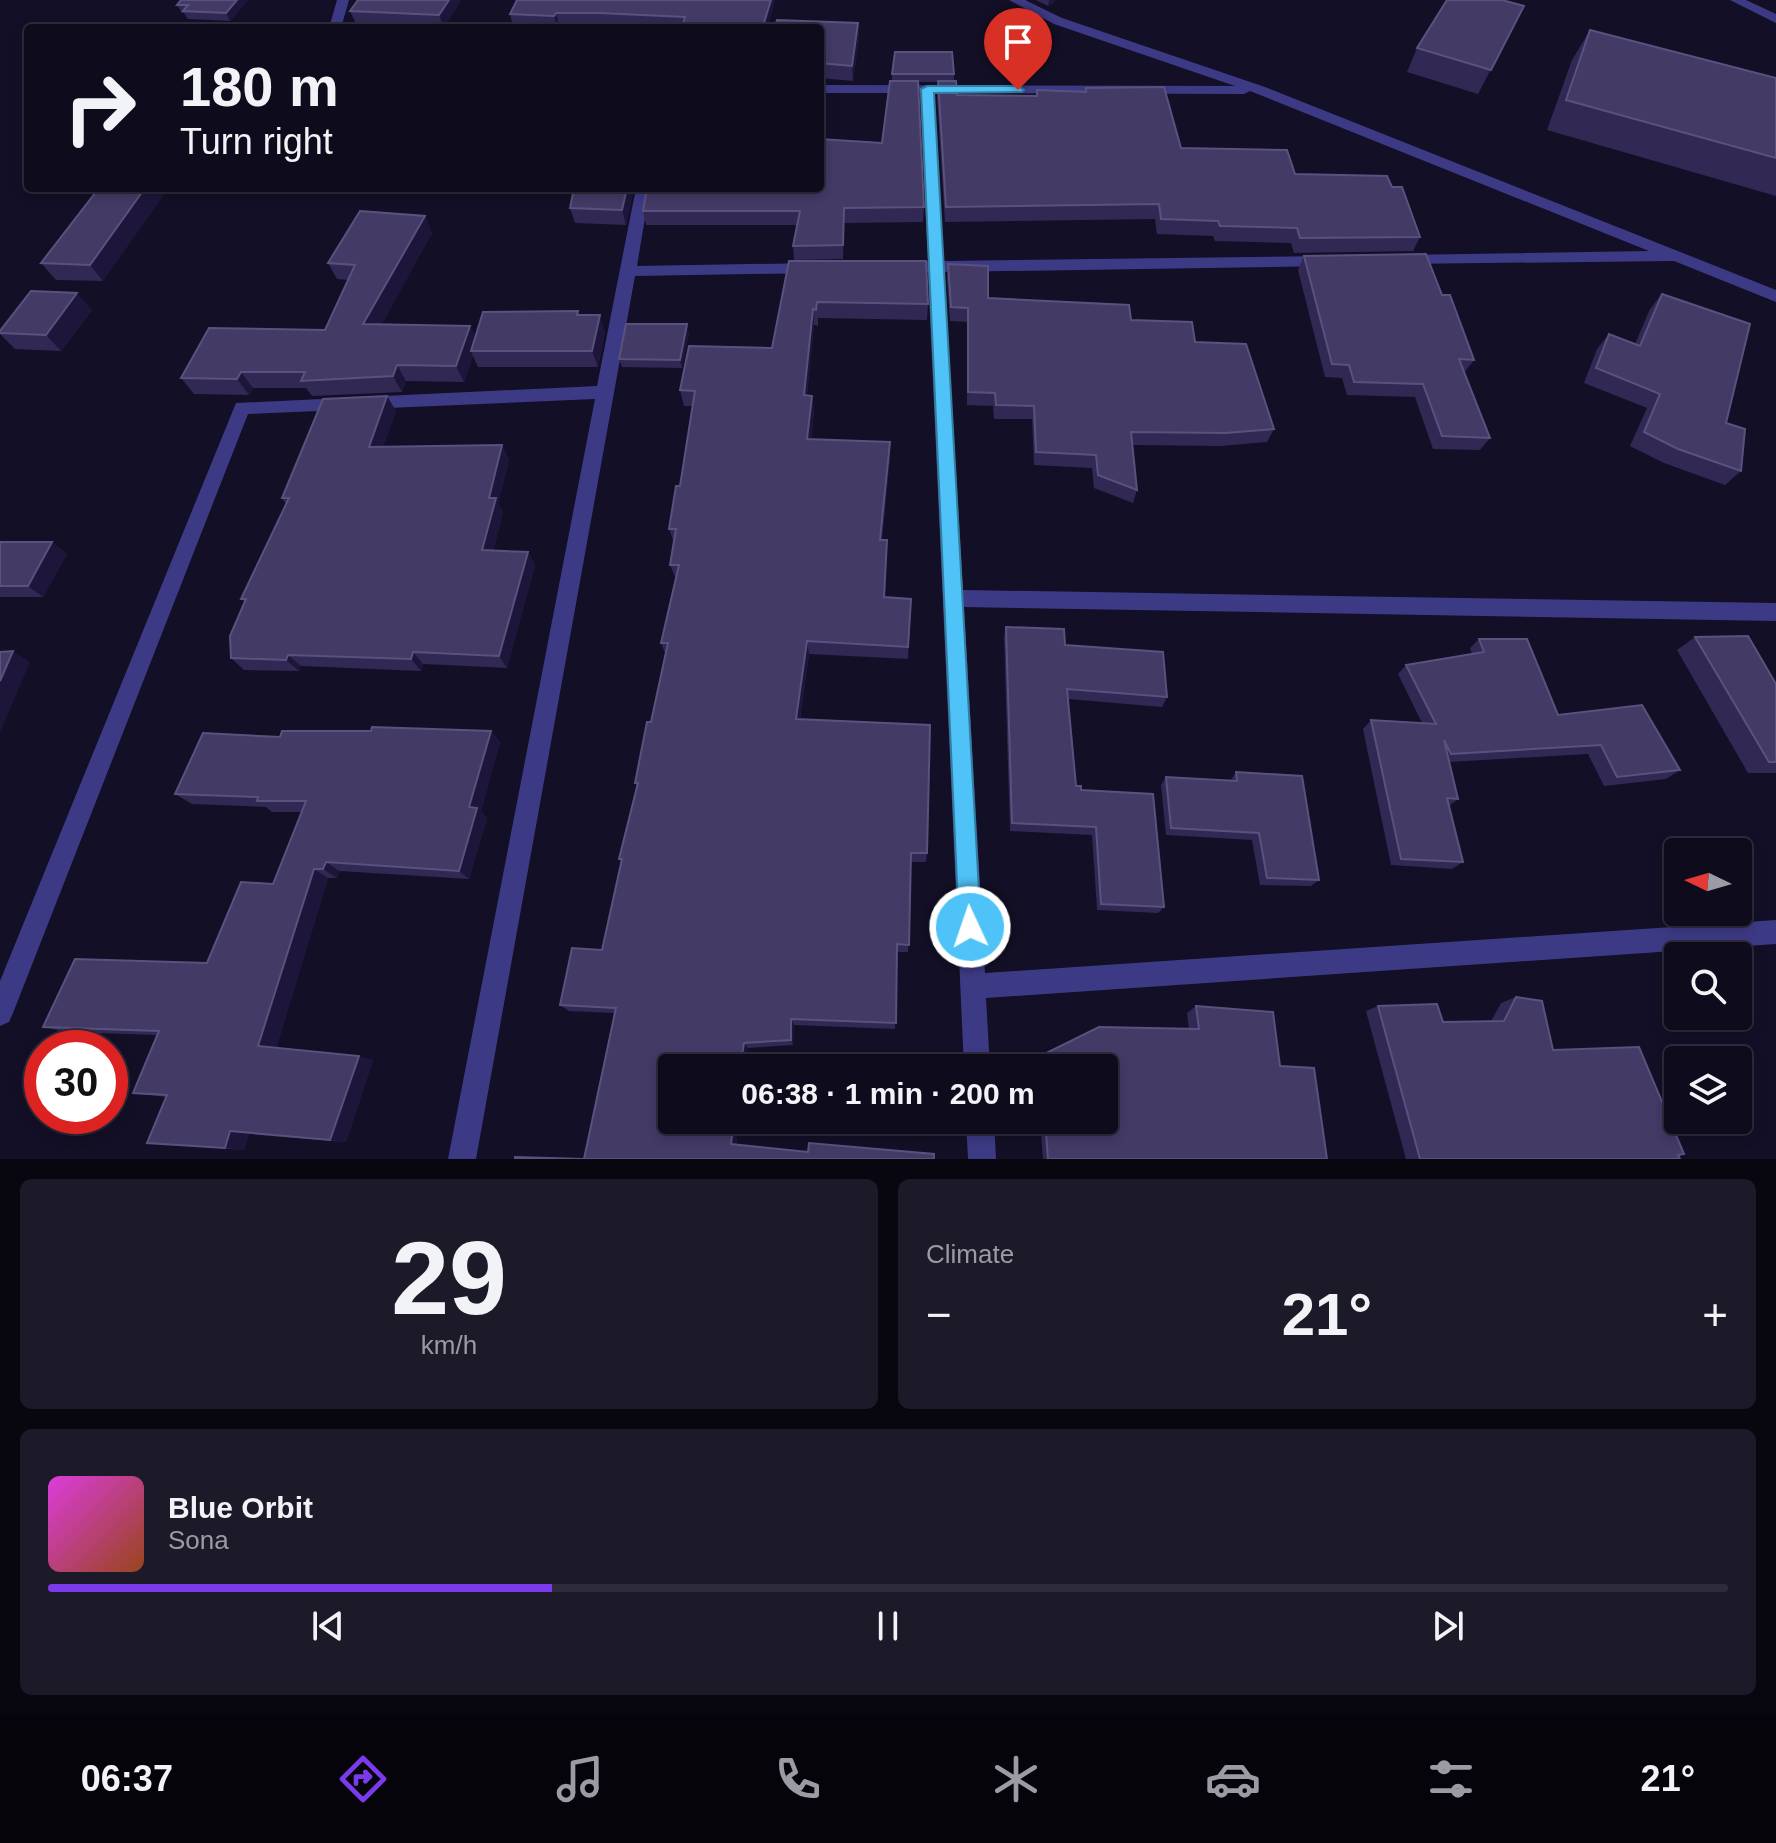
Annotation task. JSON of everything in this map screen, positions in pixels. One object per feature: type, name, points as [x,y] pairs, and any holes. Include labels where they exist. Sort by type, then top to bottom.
[{"type":"street","points":[[336,24],[343,0]]},
{"type":"street","points":[[1015,0],[1058,21],[1260,90],[1776,296]]},
{"type":"street","points":[[1736,0],[1776,19]]},
{"type":"street","points":[[824,89],[1260,90]]},
{"type":"street","points":[[927,89],[976,1054]]},
{"type":"street","points":[[462,1159],[642,192]]},
{"type":"street","points":[[1392,260],[1675,256]]},
{"type":"street","points":[[890,267],[1345,260]]},
{"type":"street","points":[[628,271],[828,268]]},
{"type":"street","points":[[0,1013],[242,408],[605,392]]},
{"type":"street","points":[[953,598],[1776,612]]},
{"type":"street","points":[[973,986],[1776,932]]},
{"type":"street","points":[[981,1134],[982,1159]]},
{"type":"building","points":[[181,0],[237,0],[226,13],[183,11],[188,5],[177,5]]},
{"type":"building","points":[[358,0],[449,0],[439,15],[350,11]]},
{"type":"building","points":[[517,0],[771,0],[764,24],[683,24],[685,17],[599,13],[556,13],[554,16],[510,14]]},
{"type":"building","points":[[1447,0],[1502,0],[1524,6],[1491,70],[1417,48]]},
{"type":"building","points":[[777,20],[858,23],[852,66],[824,63],[824,24],[776,24]]},
{"type":"building","points":[[1590,30],[1776,78],[1776,158],[1566,100]]},
{"type":"building","points":[[895,52],[952,52],[954,74],[892,74]]},
{"type":"building","points":[[890,81],[918,81],[924,207],[844,208],[843,245],[793,246],[800,211],[643,211],[646,192],[824,192],[824,139],[882,143]]},
{"type":"building","points":[[938,81],[956,81],[957,95],[1037,96],[1037,90],[1086,92],[1086,88],[1164,87],[1181,148],[1287,150],[1295,174],[1387,176],[1392,187],[1402,187],[1420,237],[1300,238],[1297,228],[1220,226],[1218,221],[1161,219],[1159,204],[946,207]]},
{"type":"building","points":[[96,192],[142,192],[90,265],[41,263]]},
{"type":"building","points":[[573,192],[626,192],[622,210],[570,208]]},
{"type":"building","points":[[360,211],[425,216],[363,324],[470,326],[456,366],[397,365],[393,376],[301,381],[305,372],[241,372],[237,379],[181,378],[209,328],[325,330],[355,265],[328,263]]},
{"type":"building","points":[[1426,254],[1442,295],[1450,295],[1474,360],[1459,359],[1490,438],[1442,436],[1423,384],[1354,382],[1349,365],[1332,364],[1304,256]]},
{"type":"building","points":[[789,261],[926,261],[928,304],[817,302],[816,310],[813,309],[804,395],[812,396],[807,439],[890,442],[880,540],[887,540],[884,597],[911,599],[908,647],[807,641],[796,719],[930,725],[927,853],[911,853],[909,945],[897,944],[896,1023],[791,1019],[791,1040],[744,1043],[742,1054],[658,1054],[658,1134],[732,1134],[731,1144],[808,1152],[809,1143],[934,1154],[934,1159],[584,1159],[616,1008],[560,1005],[572,948],[602,950],[622,859],[619,859],[638,783],[635,783],[647,722],[651,722],[668,643],[661,643],[679,565],[670,565],[676,529],[669,529],[676,486],[680,486],[695,391],[680,390],[689,346],[772,348]]},
{"type":"building","points":[[948,264],[988,266],[988,298],[1129,305],[1131,320],[1192,322],[1195,342],[1246,344],[1274,429],[1226,433],[1131,432],[1137,490],[1098,475],[1096,455],[1036,452],[1034,406],[996,405],[995,393],[968,392],[968,308],[951,307]]},
{"type":"building","points":[[31,291],[77,293],[46,335],[0,333],[0,331]]},
{"type":"building","points":[[1662,294],[1750,324],[1726,423],[1745,429],[1741,471],[1678,449],[1644,432],[1660,394],[1596,368],[1609,334],[1640,346]]},
{"type":"building","points":[[578,311],[577,315],[600,315],[592,351],[471,351],[483,312]]},
{"type":"building","points":[[626,324],[687,324],[680,360],[619,359]]},
{"type":"building","points":[[387,396],[369,447],[502,445],[489,498],[496,498],[482,550],[528,552],[499,656],[413,652],[411,659],[288,655],[286,660],[231,658],[230,636],[246,599],[241,599],[289,498],[282,498],[323,399]]},
{"type":"building","points":[[0,542],[52,542],[28,586],[0,586]]},
{"type":"building","points":[[1006,627],[1064,629],[1065,645],[1163,652],[1167,697],[1067,689],[1076,786],[1081,786],[1081,790],[1153,794],[1164,907],[1101,904],[1096,827],[1012,823]]},
{"type":"building","points":[[1748,636],[1776,684],[1776,762],[1769,762],[1695,637]]},
{"type":"building","points":[[1479,639],[1527,639],[1558,715],[1642,705],[1680,770],[1617,777],[1601,745],[1451,754],[1444,740],[1458,799],[1447,798],[1463,862],[1401,859],[1371,720],[1436,724],[1406,665],[1484,652]]},
{"type":"building","points":[[13,651],[0,681],[0,652]]},
{"type":"building","points":[[372,727],[491,731],[469,807],[477,808],[459,871],[326,862],[323,869],[314,869],[258,1046],[359,1056],[330,1140],[230,1131],[225,1148],[147,1143],[167,1095],[133,1093],[159,1031],[43,1027],[75,959],[207,963],[241,882],[273,884],[306,801],[257,801],[258,797],[175,794],[203,733],[280,737],[282,731],[371,731]]},
{"type":"building","points":[[1236,772],[1302,776],[1319,880],[1267,878],[1259,833],[1171,828],[1166,777],[1237,781]]},
{"type":"building","points":[[1516,997],[1542,1001],[1553,1050],[1639,1047],[1664,1106],[1664,1134],[1676,1134],[1684,1154],[1678,1155],[1680,1159],[1420,1159],[1378,1006],[1437,1004],[1443,1022],[1504,1021]]},
{"type":"building","points":[[1196,1006],[1273,1012],[1280,1066],[1314,1068],[1327,1159],[1048,1159],[1046,1134],[1118,1134],[1118,1054],[1044,1054],[1099,1027],[1199,1029]]},
{"type":"building","points":[[515,1157],[584,1159],[515,1159]]},
{"type":"route","points":[[970,927],[927,89],[1018,90]]}]
